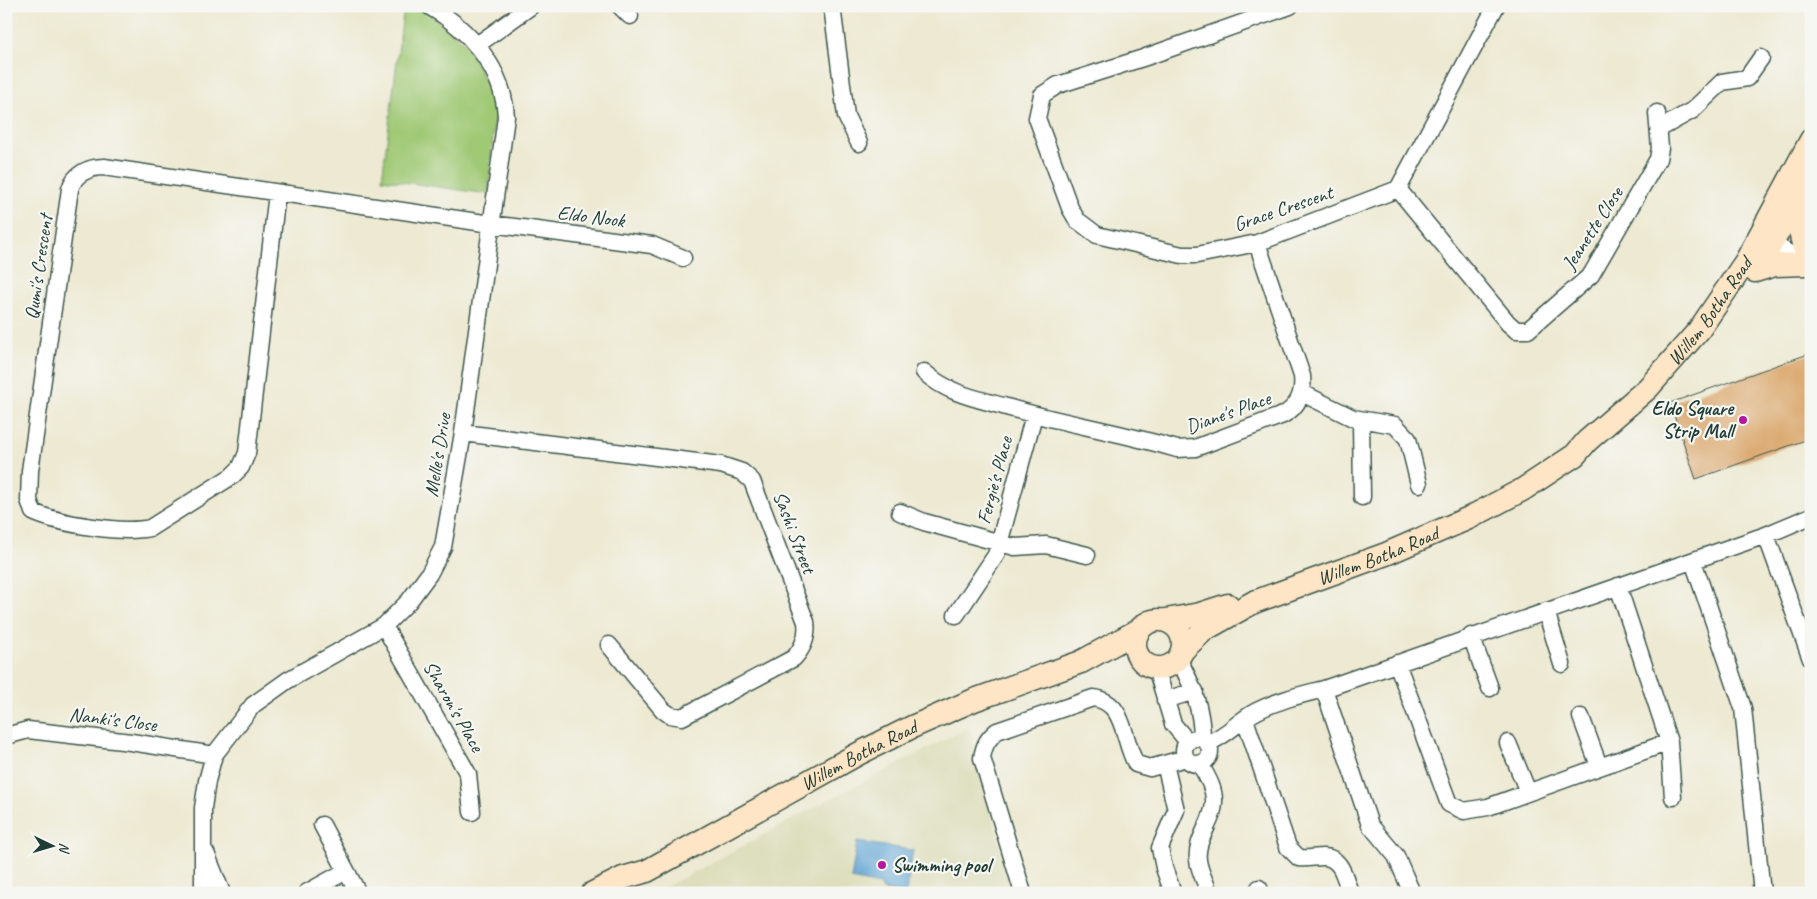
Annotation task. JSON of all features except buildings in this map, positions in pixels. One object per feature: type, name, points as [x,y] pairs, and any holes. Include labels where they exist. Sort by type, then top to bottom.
[{"type":"street","name":"Melle's Drive","points":[[203,893],[202,834],[207,781],[214,755],[253,705],[288,680],[384,626],[410,601],[429,574],[443,547],[463,433],[506,109],[494,72],[477,45],[455,22],[429,6]]},
{"type":"street","points":[[477,45],[531,6]]},
{"type":"street","points":[[832,6],[846,116],[859,143]]},
{"type":"street","name":"Grace Crescent","points":[[1290,6],[1143,58],[1058,85],[1042,95],[1038,105],[1037,118],[1070,208],[1077,220],[1090,232],[1097,235],[1182,255],[1197,255],[1257,244],[1398,189]]},
{"type":"street","points":[[1398,189],[1496,6]]},
{"type":"street","name":"Jeanette Close","points":[[1398,189],[1508,323],[1516,330],[1528,330],[1585,282],[1598,266],[1658,159],[1658,121],[1693,110],[1722,82],[1747,78],[1761,58]]},
{"type":"street","name":"Willem Botha Road","points":[[1575,455],[1594,451],[1660,396],[1711,336],[1755,271],[1766,240],[1811,140]]},
{"type":"street","name":"Qumi's Crescent","points":[[277,194],[247,453],[241,467],[232,476],[150,528],[136,531],[120,530],[46,518],[34,512],[29,500],[30,471],[70,189],[77,177],[95,167],[104,167],[277,194],[491,224]]},
{"type":"street","name":"Willem Botha Road","points":[[1180,655],[1204,630],[1254,602],[1386,554],[1469,518],[1522,490],[1575,455],[1587,440],[1621,414],[1674,359],[1799,197],[1811,177]]},
{"type":"street","points":[[1799,197],[1800,232],[1809,264]]},
{"type":"street","name":"Eldo Nook","points":[[491,224],[652,245],[683,258]]},
{"type":"street","points":[[1766,240],[1809,264]]},
{"type":"street","points":[[1257,244],[1302,376],[1302,393],[1361,420],[1388,422],[1402,431],[1408,439],[1419,484]]},
{"type":"street","points":[[1755,271],[1775,265],[1809,264]]},
{"type":"street","name":"Diane's Place","points":[[924,372],[937,384],[954,392],[1034,415],[1186,450],[1283,415],[1290,411],[1302,393]]},
{"type":"street","name":"Fergie's Place","points":[[956,615],[997,549],[1034,415]]},
{"type":"street","points":[[1361,420],[1362,497]]},
{"type":"street","name":"Sashi Street","points":[[463,433],[721,464],[742,472],[752,481],[806,622],[806,635],[799,652],[794,658],[682,717],[670,715],[663,710],[609,645]]},
{"type":"street","points":[[900,512],[997,549],[1024,548],[1038,544],[1087,555]]},
{"type":"street","points":[[1023,893],[982,758],[986,742],[997,731],[1093,698],[1105,700],[1115,708],[1136,764],[1150,768],[1165,764],[1218,739],[1255,711],[1281,700],[1324,689],[1471,636],[1694,561],[1766,535],[1811,516]]},
{"type":"street","points":[[1766,535],[1811,659]]},
{"type":"street","points":[[1694,561],[1743,708],[1762,893]]},
{"type":"street","points":[[1618,586],[1669,742],[1673,797]]},
{"type":"street","name":"Willem Botha Road","points":[[1166,620],[1200,614],[1233,604],[1254,602]]},
{"type":"street","points":[[1546,612],[1562,664]]},
{"type":"street","points":[[1197,749],[1202,718],[1180,655],[1182,636],[1173,624],[1166,620],[1151,621],[1139,630],[1135,646],[1149,664],[1173,724],[1197,749],[1213,791],[1213,811],[1199,845],[1197,859],[1209,893]]},
{"type":"street","name":"Sharon's Place","points":[[384,626],[468,774],[472,812]]},
{"type":"street","name":"Willem Botha Road","points":[[622,893],[648,871],[850,758],[912,727],[974,700],[1081,662],[1139,630]]},
{"type":"street","points":[[1471,636],[1490,688]]},
{"type":"street","points":[[1149,664],[1172,664],[1180,655]]},
{"type":"street","name":"Willem Botha Road","points":[[1081,662],[1113,659],[1149,664]]},
{"type":"street","points":[[1397,663],[1449,804],[1464,811],[1475,810],[1669,742]]},
{"type":"street","points":[[1324,689],[1370,825],[1396,856],[1412,893]]},
{"type":"street","points":[[1165,700],[1194,691]]},
{"type":"street","points":[[1581,716],[1599,766]]},
{"type":"street","points":[[1245,719],[1288,847],[1299,858],[1326,856],[1334,859],[1340,867],[1350,893]]},
{"type":"street","name":"Nanki's Close","points":[[6,736],[28,730],[131,742],[214,755]]},
{"type":"street","points":[[1508,743],[1528,792]]},
{"type":"street","points":[[1165,764],[1176,810],[1160,848],[1164,868],[1173,893]]},
{"type":"street","points":[[322,825],[358,893]]},
{"type":"street","name":"Melle's Drive","points":[[202,834],[208,860],[222,893]]},
{"type":"street","name":"Willem Botha Road","points":[[593,893],[623,878],[648,871]]},
{"type":"street","points":[[306,893],[346,872]]},
{"type":"shaded area","points":[[969,727],[1012,893],[655,893],[804,813]]},
{"type":"green space","points":[[404,6],[420,6],[472,49],[495,111],[488,194],[382,179]]},
{"type":"water","name":"Swimming pool","points":[[857,842],[913,850],[906,893],[883,890],[879,885],[851,879]]},
{"type":"place","name":"Eldo Square Strip Mall","points":[[1743,420]]},
{"type":"place","name":"Swimming pool","points":[[882,865]]}]
